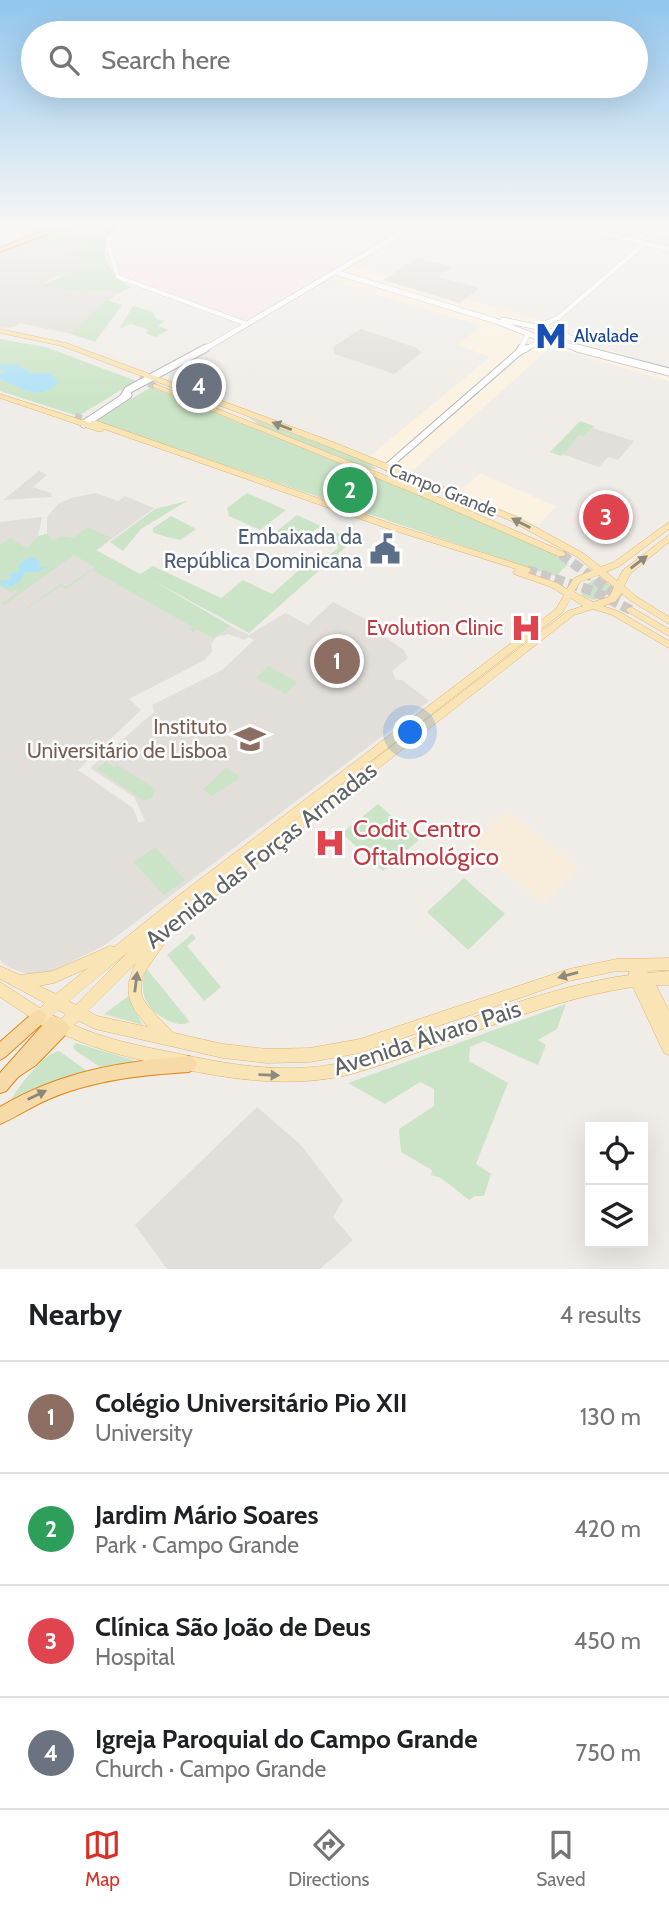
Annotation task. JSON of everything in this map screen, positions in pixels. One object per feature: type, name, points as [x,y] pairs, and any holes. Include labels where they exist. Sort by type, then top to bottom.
[{"type":"highway","name":"Avenida das Forças Armadas","points":[[0,1052],[52,1023]]},
{"type":"highway","name":"Avenida das Forças Armadas","points":[[0,1085],[12,1072],[31,1060],[52,1023]]},
{"type":"highway","points":[[0,1116],[48,1090],[90,1075],[189,1064]]},
{"type":"main road","points":[[78,421],[155,381],[177,365],[317,282]]},
{"type":"main road","points":[[374,282],[457,308],[555,329],[567,340]]},
{"type":"main road","points":[[376,282],[528,334],[545,339],[567,340],[669,371]]},
{"type":"main road","points":[[528,334],[537,327]]},
{"type":"main road","points":[[545,339],[555,329]]},
{"type":"main road","name":"Campo Grande","points":[[0,333],[47,345],[138,379]]},
{"type":"main road","name":"Campo Grande","points":[[0,333],[64,344],[92,354],[561,554]]},
{"type":"main road","points":[[47,345],[92,354]]},
{"type":"main road","name":"Campo Grande","points":[[155,381],[233,408],[523,523],[583,557],[639,603],[669,621]]},
{"type":"main road","points":[[0,395],[174,451]]},
{"type":"main road","points":[[233,408],[265,429]]},
{"type":"main road","points":[[94,423],[388,526],[527,570]]},
{"type":"main road","points":[[385,469],[396,482]]},
{"type":"main road","name":"Campo Grande","points":[[365,470],[385,469]]},
{"type":"main road","name":"Avenida das Forças Armadas","points":[[55,1003],[125,945],[557,612],[579,578],[617,564],[669,525]]},
{"type":"main road","points":[[388,526],[569,593],[591,605],[615,613],[669,645]]},
{"type":"main road","name":"Avenida das Forças Armadas","points":[[52,1023],[76,1014],[132,957],[173,922],[571,613],[610,601],[617,593],[626,572],[669,538]]},
{"type":"main road","points":[[669,627],[633,609],[669,633]]},
{"type":"main road","points":[[168,1037],[138,1007],[134,982],[141,963],[173,922]]},
{"type":"main road","points":[[15,981],[54,977],[125,945]]},
{"type":"main road","points":[[635,964],[669,1048]]},
{"type":"main road","name":"Avenida Álvaro Pais","points":[[0,972],[76,1014],[111,1027],[168,1037],[223,1051],[267,1056],[310,1055],[374,1042],[569,975],[617,965],[669,964]]},
{"type":"main road","name":"Avenida Álvaro Pais","points":[[0,989],[52,1023],[107,1045],[189,1064],[255,1074],[318,1073],[393,1054],[532,1003],[598,985],[669,978]]},
{"type":"main road","points":[[642,979],[669,1025]]},
{"type":"main road","points":[[52,1023],[59,1014],[55,1003]]},
{"type":"main road","points":[[310,1055],[318,1073]]},
{"type":"street","points":[[128,282],[247,324]]},
{"type":"street","points":[[537,327],[558,318],[596,282]]},
{"type":"street","points":[[555,329],[558,318]]},
{"type":"street","points":[[525,324],[549,322]]},
{"type":"street","points":[[512,328],[524,343]]},
{"type":"street","points":[[519,352],[528,334]]},
{"type":"street","points":[[385,469],[519,352],[545,339]]},
{"type":"street","points":[[531,345],[567,340]]},
{"type":"shaded area","points":[[0,282],[47,282],[43,285],[84,292],[107,290],[117,294],[71,334],[20,323],[13,327],[0,328]]},
{"type":"shaded area","points":[[140,282],[308,282],[244,319]]},
{"type":"shaded area","points":[[336,282],[408,282],[551,323],[575,340],[669,368],[669,381],[551,347],[409,474],[370,456],[490,357],[457,345],[481,326]]},
{"type":"shaded area","points":[[390,282],[458,282],[479,288],[460,303]]},
{"type":"shaded area","points":[[361,329],[417,348],[421,353],[394,374],[335,354],[333,347]]},
{"type":"shaded area","points":[[593,428],[634,441],[618,460],[608,457],[599,467],[562,454],[579,436],[584,437]]},
{"type":"shaded area","points":[[39,471],[47,475],[33,487],[51,493],[52,497],[3,500]]},
{"type":"shaded area","points":[[480,473],[556,506],[539,525],[459,492]]},
{"type":"shaded area","points":[[96,493],[118,501],[125,496],[154,508],[97,550],[71,538],[61,536],[54,541],[249,635],[285,613],[308,625],[333,602],[365,619],[368,617],[388,627],[381,634],[404,650],[408,658],[392,671],[396,680],[402,680],[429,701],[105,945],[51,972],[27,974],[8,967],[0,960],[0,522],[42,517],[38,536],[47,534],[47,517],[58,504],[71,498]],"holes":[[[228,634],[244,640],[248,637],[254,640],[222,670],[152,705],[154,712],[90,768],[134,797],[145,821],[139,823],[133,808],[78,770],[141,710],[129,699],[205,660],[217,637]]]},
{"type":"shaded area","points":[[608,499],[640,515],[617,533],[570,522],[584,506],[595,510]]},
{"type":"shaded area","points":[[257,1107],[301,1145],[343,1200],[333,1217],[353,1240],[320,1269],[167,1269],[135,1225]]},
{"type":"green space","points":[[49,282],[123,282],[131,287],[117,294],[107,290],[84,292],[41,286]]},
{"type":"green space","points":[[107,300],[122,305],[95,342],[71,334]]},
{"type":"green space","points":[[133,306],[153,312],[156,319],[165,321],[158,326],[169,330],[156,337],[145,333],[149,330],[131,324],[119,329]]},
{"type":"green space","points":[[0,339],[46,347],[136,381],[78,416],[0,391]]},
{"type":"green space","points":[[151,387],[537,543],[559,555],[557,557],[568,564],[556,576],[528,568],[95,421]]},
{"type":"green space","points":[[248,417],[367,461],[377,469],[366,468],[261,426]]},
{"type":"green space","points":[[580,421],[594,426],[584,437],[579,436],[561,456],[550,452]]},
{"type":"green space","points":[[247,493],[286,510],[260,530],[229,516],[227,508]]},
{"type":"green space","points":[[187,501],[141,529],[123,551],[110,542],[155,509]]},
{"type":"green space","points":[[297,515],[321,526],[309,534],[271,536]]},
{"type":"green space","points":[[171,516],[196,529],[180,540],[153,532],[153,528]]},
{"type":"green space","points":[[88,527],[111,538],[96,550],[140,574],[153,566],[221,598],[243,580],[272,594],[299,570],[300,557],[318,565],[338,548],[337,540],[326,535],[332,530],[340,534],[345,530],[358,536],[249,633],[152,580],[231,626],[213,638],[197,629],[193,632],[189,629],[191,626],[92,570],[66,589],[61,586],[12,618],[61,584],[66,587],[95,567],[74,555],[4,605],[2,604],[18,592],[15,590],[11,593],[0,586],[0,545],[10,538],[27,548],[38,536],[48,534],[53,541],[61,536],[73,538]]},
{"type":"green space","points":[[595,579],[608,582],[608,593],[594,600],[582,596],[581,588]]},
{"type":"green space","points":[[268,666],[297,682],[286,694],[256,678]]},
{"type":"green space","points":[[106,762],[114,767],[117,765],[156,789],[152,798],[144,801],[97,769]]},
{"type":"green space","points":[[226,768],[239,776],[238,779],[212,796],[203,790]]},
{"type":"green space","points":[[378,804],[419,840],[383,871],[342,833]]},
{"type":"green space","points":[[155,847],[185,880],[164,895],[134,862]]},
{"type":"green space","points":[[464,878],[505,914],[468,950],[427,912]]},
{"type":"green space","points":[[192,934],[196,938],[187,946],[221,987],[204,1001],[167,955]]},
{"type":"green space","points":[[146,968],[190,1022],[176,1023],[153,1011],[143,992]]},
{"type":"green space","points":[[130,995],[133,1007],[143,1025],[104,1014]]},
{"type":"green space","points":[[566,1004],[557,1029],[538,1040],[546,1045],[538,1065],[484,1041],[470,1047],[469,1061],[508,1083],[476,1164],[491,1174],[484,1196],[475,1196],[469,1200],[441,1178],[431,1175],[432,1170],[401,1152],[399,1129],[434,1106],[434,1089],[420,1082],[385,1104],[348,1083]]},
{"type":"green space","points":[[76,1043],[134,1062],[100,1067],[76,1051],[73,1047]]},
{"type":"green space","points":[[59,1051],[87,1071],[8,1106],[30,1074],[46,1058]]},
{"type":"sand","points":[[507,811],[579,868],[543,904],[471,843]]},
{"type":"water","points":[[17,364],[31,373],[49,373],[56,378],[57,383],[43,392],[36,392],[0,379],[0,374],[6,371],[0,370],[0,365]]},
{"type":"water","points":[[30,557],[39,560],[40,567],[47,567],[41,571],[24,573],[20,582],[7,588],[0,584],[0,581],[11,579],[9,574],[18,572],[20,563]]},
{"type":"tunnel","points":[[139,379],[155,386]]},
{"type":"tunnel","points":[[75,416],[94,423]]},
{"type":"tunnel","points":[[561,554],[620,598]]},
{"type":"tunnel","points":[[527,570],[593,591],[631,610]]},
{"type":"place","name":"Alvalade","points":[[551,336]]},
{"type":"place","name":"Igreja Paroquial do Campo Grande","points":[[199,386]]},
{"type":"place","name":"Jardim Mário Soares","points":[[350,490]]},
{"type":"place","name":"Clínica São João de Deus","points":[[606,517]]},
{"type":"place","name":"Embaixada da República Dominicana","points":[[385,549]]},
{"type":"place","name":"Evolution Clinic","points":[[526,628]]},
{"type":"place","name":"Colégio Universitário Pio XII","points":[[337,661]]},
{"type":"place","name":"Instituto Universitário de Lisboa","points":[[250,739]]},
{"type":"place","name":"Codit Centro Oftalmológico","points":[[330,843]]}]
